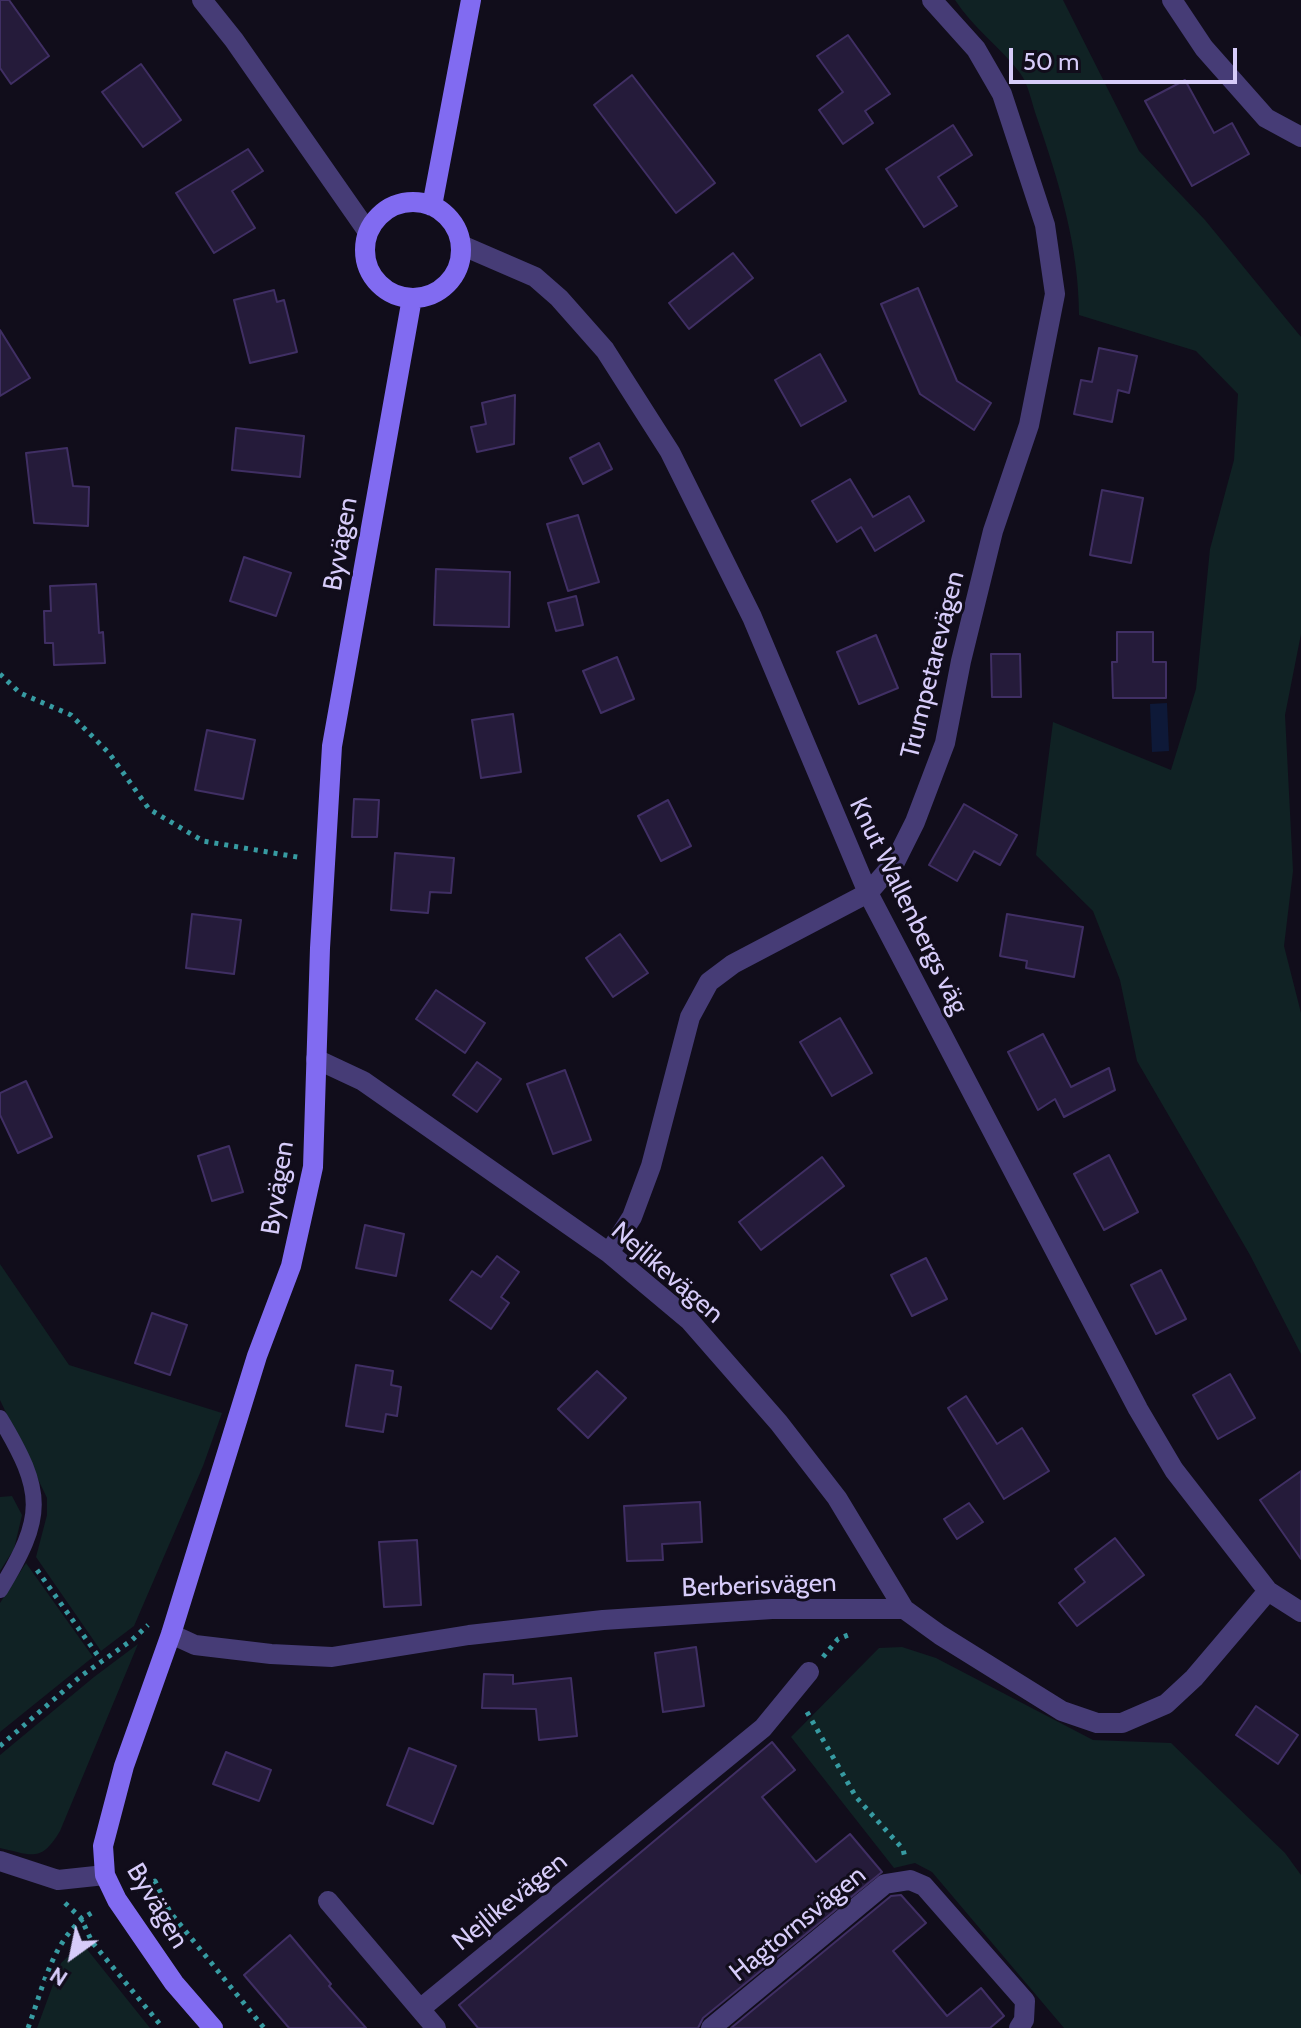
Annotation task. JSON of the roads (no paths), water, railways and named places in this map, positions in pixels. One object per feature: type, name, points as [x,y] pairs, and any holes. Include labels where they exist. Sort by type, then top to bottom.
[{"type":"street","points":[[202,0],[234,40],[368,232]]},
{"type":"street","points":[[432,206],[471,0]]},
{"type":"street","name":"Trumpetarevägen","points":[[609,1253],[632,1217],[651,1166],[690,1017],[709,982],[733,964],[868,893],[895,862],[915,822],[945,743],[961,661],[993,531],[1029,425],[1055,294],[1045,225],[1002,94],[976,49],[932,0]]},
{"type":"street","points":[[1172,0],[1204,48],[1266,118],[1301,137]]},
{"type":"street","points":[[405,202],[422,202],[432,206],[450,219],[457,229],[461,245],[459,262],[447,284],[433,293],[412,298],[396,295],[381,286],[371,273],[365,257],[368,232],[388,208],[405,202]]},
{"type":"street","name":"Knut Wallenbergs väg","points":[[461,245],[535,277],[559,298],[605,350],[670,452],[752,617],[868,893],[1138,1409],[1174,1470],[1268,1591],[1301,1612]]},
{"type":"street","name":"Byvägen","points":[[213,2028],[174,1983],[117,1900],[105,1875],[103,1846],[112,1805],[171,1634],[257,1356],[291,1266],[313,1167],[320,948],[332,746],[412,298]]},
{"type":"street","name":"Nejlikevägen","points":[[316,1059],[363,1081],[609,1253],[689,1320],[779,1423],[837,1498],[904,1609]]},
{"type":"street","points":[[904,1609],[1062,1711],[1097,1723],[1122,1723],[1166,1704],[1194,1678],[1268,1591]]},
{"type":"street","name":"Berberisvägen","points":[[171,1634],[195,1645],[332,1657],[469,1635],[603,1620],[772,1609],[904,1609]]},
{"type":"street","name":"Nejlikevägen","points":[[420,2009],[763,1728],[809,1672]]},
{"type":"street","points":[[0,1861],[58,1880],[105,1875]]},
{"type":"street","name":"Hagtornsvägen","points":[[711,2028],[885,1884],[917,1883],[1025,2001],[1024,2020],[1019,2028]]},
{"type":"street","points":[[328,1901],[436,2028]]},
{"type":"lane","points":[[0,1418],[15,1442],[34,1490],[34,1512],[24,1551],[0,1590]]},
{"type":"water","points":[[1167,703],[1169,751],[1152,752],[1150,704]]}]
